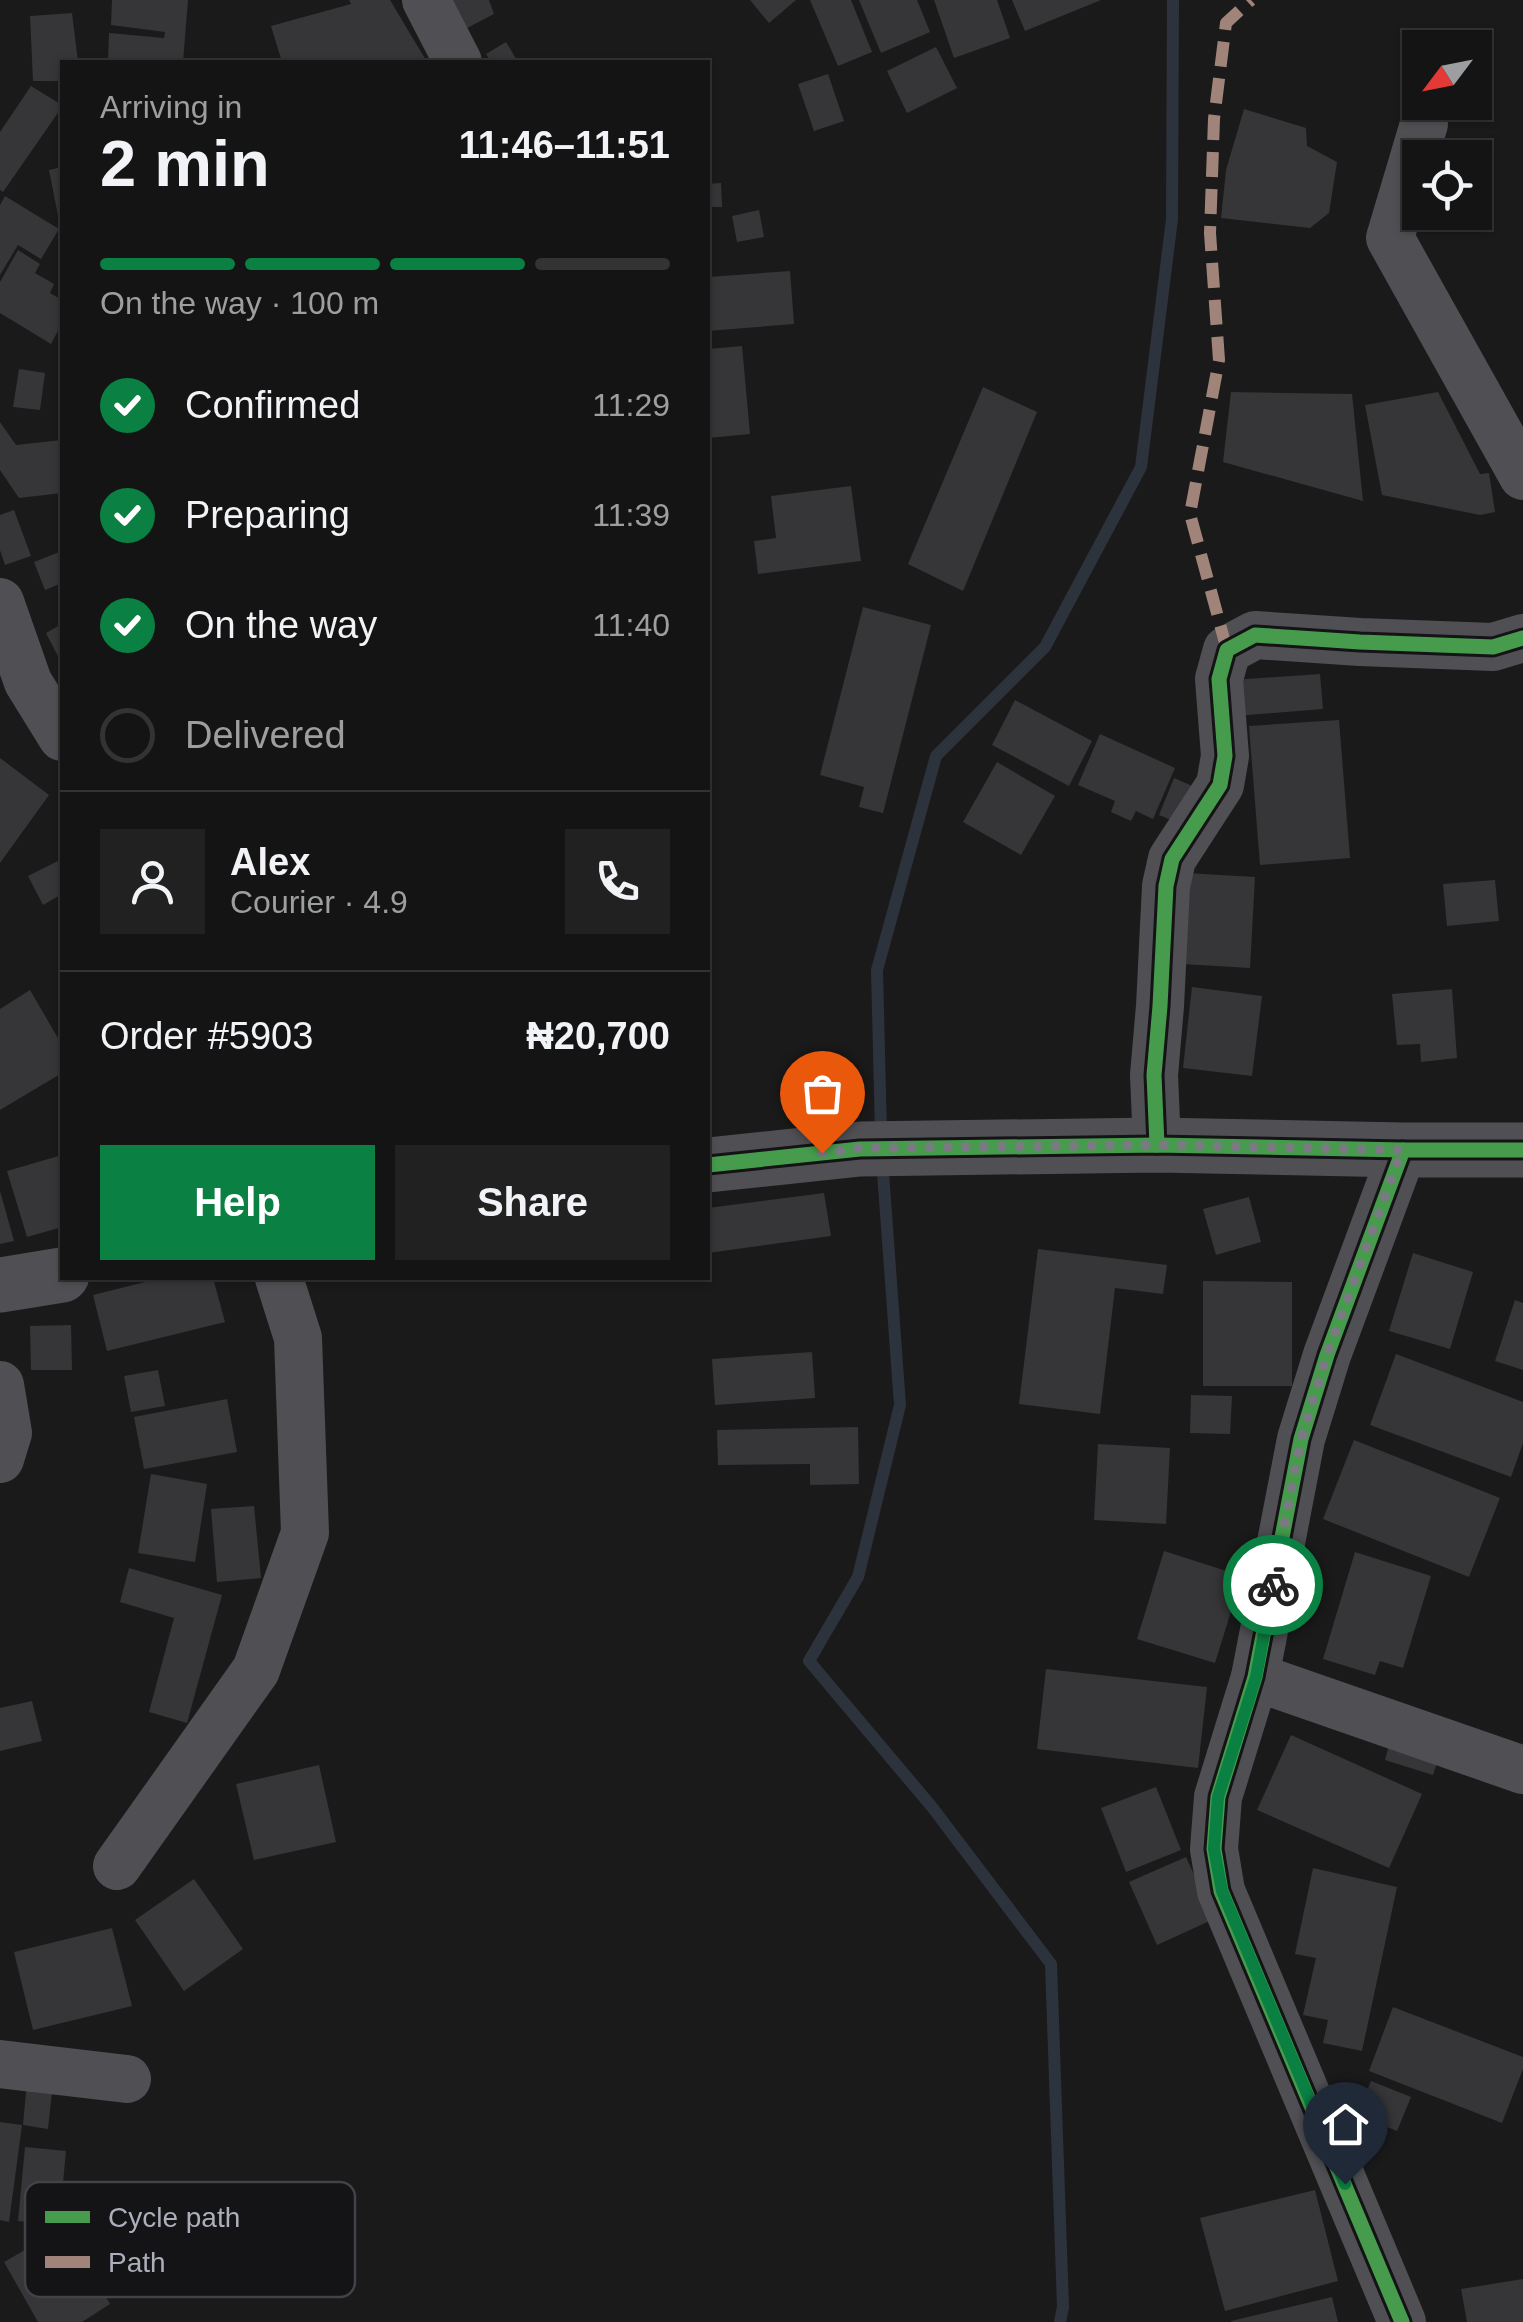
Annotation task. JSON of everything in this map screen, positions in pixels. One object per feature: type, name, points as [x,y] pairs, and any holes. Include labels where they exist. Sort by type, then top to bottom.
[{"type":"street","points":[[426,0],[457,60]]},
{"type":"street","points":[[1424,124],[1390,238],[1523,476]]},
{"type":"street","points":[[0,602],[28,682],[60,734]]},
{"type":"street","points":[[1157,1145],[1154,1074],[1166,886],[1172,860],[1220,786],[1226,756],[1219,679],[1227,650],[1255,636],[1493,647],[1523,638]]},
{"type":"street","points":[[710,1165],[886,1148],[1157,1145],[1523,1150]]},
{"type":"street","points":[[1402,1150],[1327,1355],[1301,1439],[1256,1677],[1218,1797],[1214,1849],[1222,1891],[1402,2322]]},
{"type":"street","points":[[0,1286],[60,1275]]},
{"type":"street","points":[[117,1866],[256,1670],[305,1533],[298,1338],[280,1280]]},
{"type":"street","points":[[0,1385],[8,1433],[0,1460]]},
{"type":"street","points":[[1256,1677],[1523,1770]]},
{"type":"street","points":[[0,2064],[127,2079]]},
{"type":"building","points":[[112,0],[188,0],[183,60],[108,60],[109,33],[164,38],[165,32],[111,25]]},
{"type":"building","points":[[349,0],[390,0],[426,60],[281,60],[271,26],[351,4]]},
{"type":"building","points":[[449,0],[489,0],[494,14],[467,28]]},
{"type":"building","points":[[750,0],[796,0],[769,23]]},
{"type":"building","points":[[810,0],[851,0],[872,52],[838,66]]},
{"type":"building","points":[[859,0],[917,0],[930,32],[881,53]]},
{"type":"building","points":[[934,0],[997,0],[1010,38],[954,58]]},
{"type":"building","points":[[1012,0],[1101,0],[1025,31]]},
{"type":"building","points":[[72,13],[78,60],[60,60],[60,81],[33,81],[30,16]]},
{"type":"building","points":[[506,42],[517,60],[490,60],[486,54]]},
{"type":"building","points":[[936,47],[957,88],[907,113],[887,71]]},
{"type":"building","points":[[828,74],[844,121],[814,131],[798,84]]},
{"type":"building","points":[[31,86],[60,104],[60,110],[3,192],[0,132]]},
{"type":"building","points":[[1244,109],[1306,128],[1307,146],[1337,162],[1329,213],[1310,228],[1221,218],[1226,170]]},
{"type":"building","points":[[60,167],[60,226],[49,170]]},
{"type":"building","points":[[721,183],[722,207],[710,207],[710,184]]},
{"type":"building","points":[[5,196],[59,229],[41,259],[18,245],[0,275],[0,205]]},
{"type":"building","points":[[759,210],[764,237],[737,242],[732,216]]},
{"type":"building","points":[[18,250],[40,264],[35,273],[54,284],[50,293],[60,299],[60,327],[51,344],[0,313],[0,282]]},
{"type":"building","points":[[790,271],[794,324],[710,331],[710,277]]},
{"type":"building","points":[[742,346],[750,434],[710,438],[710,349]]},
{"type":"building","points":[[19,369],[45,373],[40,410],[13,407]]},
{"type":"building","points":[[983,387],[1037,412],[963,591],[908,564]]},
{"type":"building","points":[[1231,392],[1352,394],[1363,501],[1223,462]]},
{"type":"building","points":[[1438,392],[1480,474],[1489,473],[1495,512],[1480,515],[1382,495],[1365,405]]},
{"type":"building","points":[[0,422],[16,445],[60,440],[60,493],[19,498],[0,470]]},
{"type":"building","points":[[851,486],[861,561],[758,574],[754,541],[776,538],[771,496]]},
{"type":"building","points":[[14,510],[31,556],[5,565],[0,550],[0,515]]},
{"type":"building","points":[[60,552],[60,584],[45,590],[34,562]]},
{"type":"building","points":[[863,607],[931,625],[883,813],[859,807],[864,787],[820,775]]},
{"type":"building","points":[[60,625],[60,660],[46,633]]},
{"type":"building","points":[[1320,674],[1323,709],[1235,716],[1233,680]]},
{"type":"building","points":[[1015,700],[1092,741],[1069,786],[992,745]]},
{"type":"building","points":[[1339,720],[1350,858],[1260,865],[1249,726]]},
{"type":"building","points":[[1100,734],[1175,768],[1153,819],[1136,811],[1131,821],[1111,812],[1115,801],[1078,785]]},
{"type":"building","points":[[0,758],[49,795],[0,863]]},
{"type":"building","points":[[997,762],[1055,796],[1021,855],[963,822]]},
{"type":"building","points":[[1174,778],[1197,788],[1181,824],[1159,815]]},
{"type":"building","points":[[60,860],[60,895],[43,905],[28,876]]},
{"type":"building","points":[[1186,873],[1255,877],[1250,968],[1182,964]]},
{"type":"building","points":[[1495,880],[1499,921],[1447,926],[1443,884]]},
{"type":"building","points":[[1192,987],[1262,996],[1252,1076],[1183,1068]]},
{"type":"building","points":[[1452,989],[1457,1058],[1421,1062],[1420,1044],[1397,1045],[1392,994]]},
{"type":"building","points":[[30,990],[60,1042],[60,1074],[0,1110],[0,1009]]},
{"type":"building","points":[[60,1156],[60,1228],[27,1237],[7,1171]]},
{"type":"building","points":[[0,1191],[14,1241],[0,1244]]},
{"type":"building","points":[[824,1193],[831,1236],[710,1253],[710,1208]]},
{"type":"building","points":[[1249,1197],[1261,1242],[1216,1255],[1203,1209]]},
{"type":"building","points":[[1038,1249],[1167,1265],[1163,1294],[1115,1288],[1100,1414],[1019,1404]]},
{"type":"building","points":[[1413,1253],[1473,1272],[1450,1349],[1389,1331]]},
{"type":"building","points":[[153,1280],[214,1280],[225,1322],[107,1351],[93,1295]]},
{"type":"building","points":[[1203,1281],[1292,1282],[1292,1386],[1203,1386]]},
{"type":"building","points":[[1515,1300],[1523,1303],[1523,1370],[1495,1361]]},
{"type":"building","points":[[71,1325],[72,1370],[31,1370],[30,1326]]},
{"type":"building","points":[[812,1352],[815,1398],[715,1405],[712,1359]]},
{"type":"building","points":[[1396,1354],[1523,1402],[1523,1443],[1511,1477],[1370,1425]]},
{"type":"building","points":[[158,1370],[165,1406],[131,1412],[124,1376]]},
{"type":"building","points":[[1191,1395],[1232,1396],[1230,1434],[1190,1433]]},
{"type":"building","points":[[227,1399],[237,1452],[144,1469],[134,1417]]},
{"type":"building","points":[[858,1427],[859,1484],[810,1485],[810,1464],[718,1465],[717,1430]]},
{"type":"building","points":[[1354,1440],[1500,1498],[1469,1577],[1323,1519]]},
{"type":"building","points":[[1098,1444],[1170,1448],[1166,1524],[1094,1520]]},
{"type":"building","points":[[151,1474],[207,1484],[195,1562],[138,1553]]},
{"type":"building","points":[[254,1506],[261,1578],[217,1582],[211,1509]]},
{"type":"building","points":[[1164,1551],[1242,1576],[1215,1663],[1137,1639]]},
{"type":"building","points":[[1355,1552],[1431,1576],[1403,1668],[1380,1661],[1375,1675],[1323,1659]]},
{"type":"building","points":[[129,1568],[222,1595],[187,1723],[149,1712],[174,1618],[120,1602]]},
{"type":"building","points":[[1046,1669],[1207,1687],[1198,1768],[1037,1749]]},
{"type":"building","points":[[32,1701],[42,1741],[0,1751],[0,1708]]},
{"type":"building","points":[[1291,1735],[1422,1794],[1389,1868],[1257,1810]]},
{"type":"building","points":[[1391,1738],[1440,1753],[1433,1775],[1385,1760]]},
{"type":"building","points":[[319,1765],[336,1842],[254,1860],[236,1784]]},
{"type":"building","points":[[1156,1787],[1181,1850],[1126,1872],[1101,1808]]},
{"type":"building","points":[[1186,1857],[1214,1919],[1157,1945],[1129,1882]]},
{"type":"building","points":[[1313,1868],[1397,1887],[1362,2051],[1323,2043],[1328,2020],[1303,2015],[1316,1958],[1295,1954]]},
{"type":"building","points":[[194,1879],[243,1949],[184,1991],[135,1920]]},
{"type":"building","points":[[112,1928],[132,2006],[33,2030],[14,1952]]},
{"type":"building","points":[[1393,2007],[1523,2057],[1523,2069],[1502,2123],[1369,2071]]},
{"type":"building","points":[[27,2081],[53,2083],[48,2129],[23,2125]]},
{"type":"building","points":[[1371,2081],[1411,2097],[1397,2131],[1357,2115]]},
{"type":"building","points":[[0,2122],[22,2125],[9,2222],[0,2220]]},
{"type":"building","points":[[25,2147],[66,2151],[63,2182],[25,2182],[25,2222],[18,2221]]},
{"type":"building","points":[[1315,2190],[1338,2281],[1225,2311],[1200,2218]]},
{"type":"building","points":[[25,2250],[25,2297],[106,2297],[110,2304],[82,2322],[38,2322],[4,2262]]},
{"type":"building","points":[[1523,2279],[1523,2322],[1467,2322],[1461,2289]]},
{"type":"building","points":[[1332,2297],[1338,2322],[1231,2322],[1231,2321]]},
{"type":"waterway","points":[[881,1134],[877,970],[936,756],[1045,647],[1141,467],[1172,219],[1173,0]]},
{"type":"waterway","points":[[882,1159],[900,1405],[858,1577],[809,1661],[932,1807],[1051,1964],[1063,2307],[1060,2322]]},
{"type":"marked path","points":[[1227,650],[1190,514],[1219,360],[1210,233],[1214,119],[1226,23],[1251,0]]},
{"type":"cycle path","points":[[1157,1145],[1154,1075],[1166,886],[1172,859],[1220,785],[1225,756],[1219,679],[1227,650],[1255,635],[1493,647],[1523,638]]},
{"type":"cycle path","points":[[710,1165],[860,1149],[1157,1145],[1523,1150]]},
{"type":"cycle path","points":[[1402,2322],[1221,1891],[1214,1849],[1218,1797],[1255,1677],[1301,1439],[1327,1355],[1403,1150]]},
{"type":"way so far","points":[[822,1153],[860,1148],[1157,1145],[1402,1150],[1327,1355],[1301,1439],[1273,1585]]},
{"type":"route","points":[[1273,1585],[1256,1677],[1218,1797],[1214,1849],[1222,1891],[1345,2184]]}]
